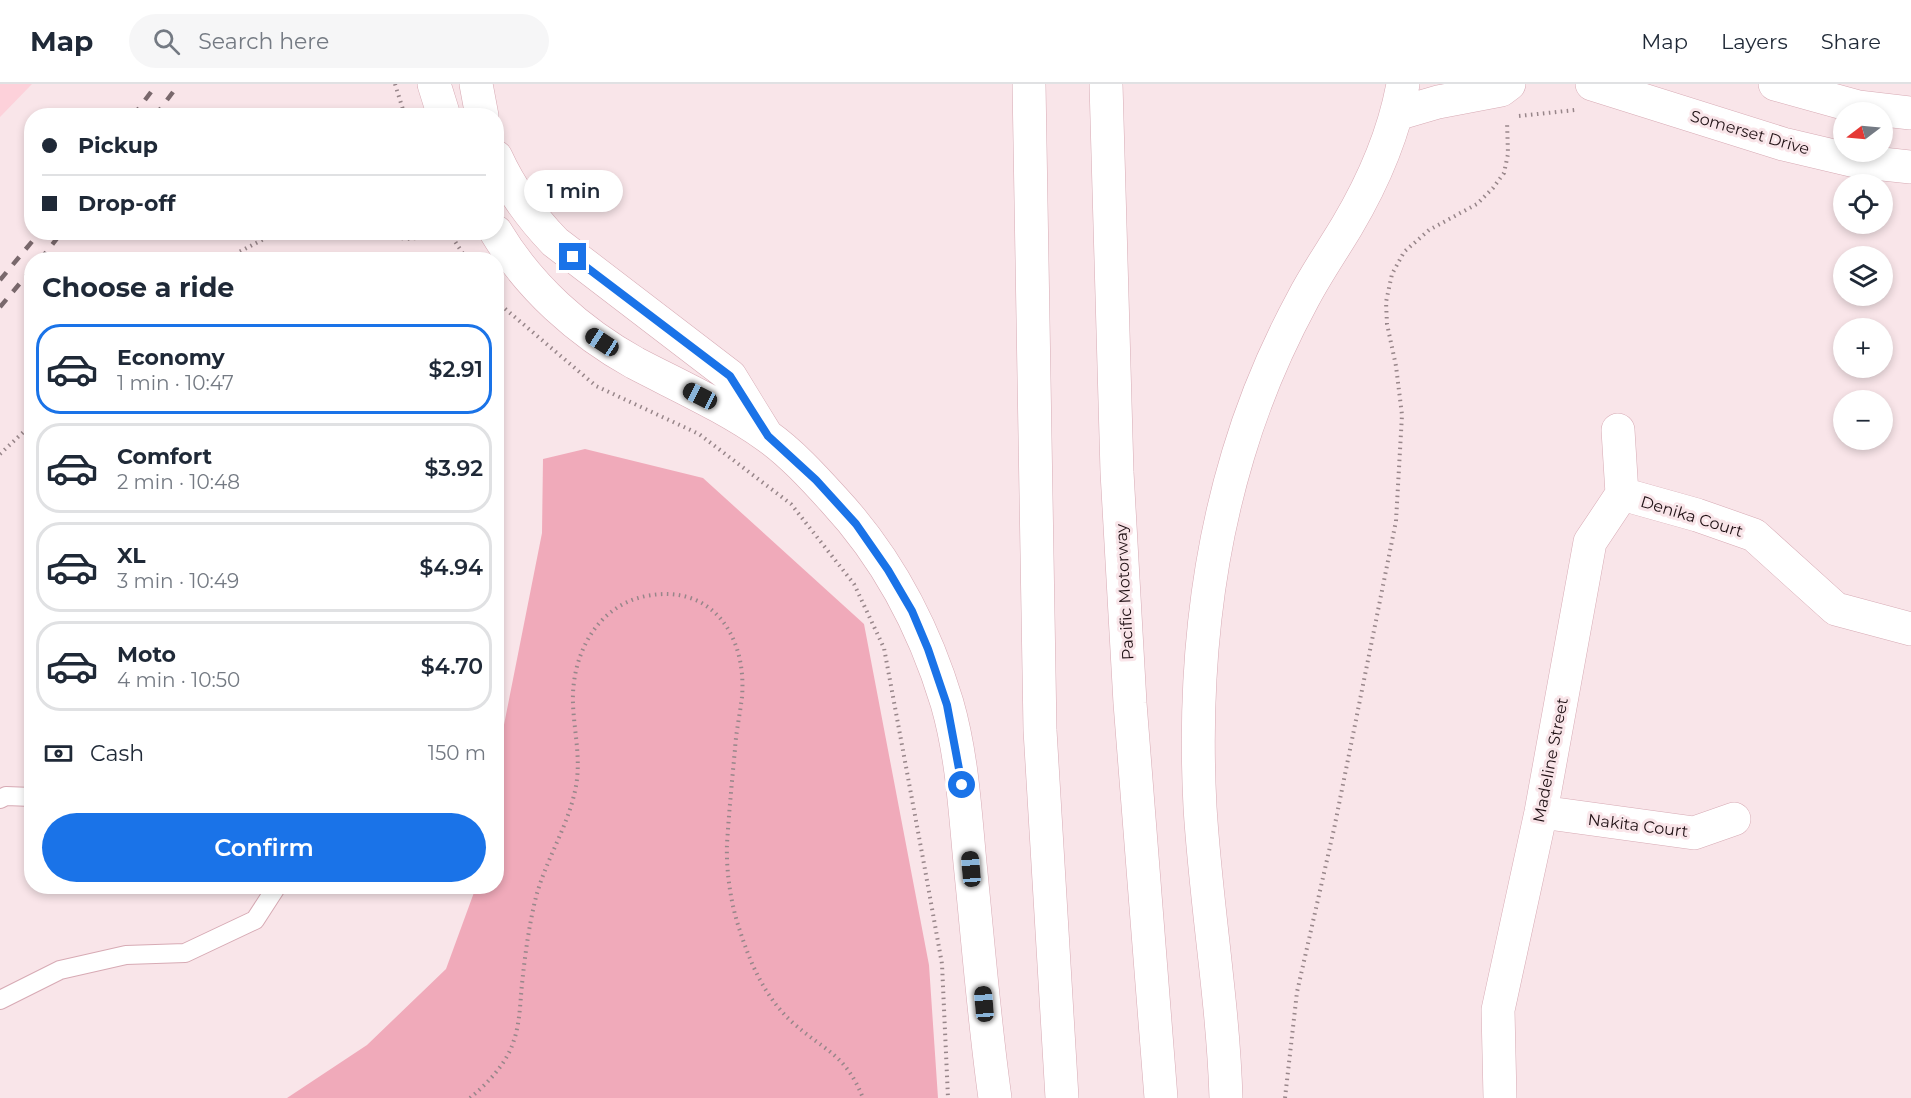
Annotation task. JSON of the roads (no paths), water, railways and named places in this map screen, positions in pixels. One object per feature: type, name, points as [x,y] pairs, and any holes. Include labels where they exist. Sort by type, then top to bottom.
[{"type":"main road","points":[[434,84],[442,108]]},
{"type":"main road","points":[[476,84],[480,108]]},
{"type":"main road","points":[[1029,84],[1040,730],[1062,1098]]},
{"type":"main road","name":"Pacific Motorway","points":[[1106,84],[1118,484],[1130,703],[1161,1098]]},
{"type":"main road","name":"Somerset Drive","points":[[1592,84],[1783,144],[1855,161],[1911,167]]},
{"type":"main road","points":[[1775,84],[1858,107],[1911,113]]},
{"type":"main road","points":[[1226,1098],[1224,1036],[1200,806],[1199,748],[1201,667],[1218,530],[1237,457],[1258,395],[1304,297],[1348,224],[1376,170],[1400,99],[1438,102],[1505,87]]},
{"type":"main road","points":[[504,173],[531,218],[555,242],[730,376],[768,436]]},
{"type":"main road","points":[[502,240],[527,275],[555,306],[586,332],[633,361],[700,396],[768,436],[816,480],[856,524],[888,570],[912,611],[947,705],[960,766],[995,1098]]},
{"type":"main road","points":[[1618,430],[1622,494]]},
{"type":"main road","name":"Denika Court","points":[[1622,494],[1697,514],[1754,535],[1836,609],[1911,629]]},
{"type":"main road","name":"Madeline Street","points":[[1500,1098],[1498,1010],[1541,812],[1590,542],[1622,494]]},
{"type":"main road","name":"Nakita Court","points":[[1541,812],[1694,833],[1734,819]]},
{"type":"lane","points":[[0,799],[6,796],[24,797]]},
{"type":"lane","points":[[0,1000],[60,970],[126,955],[185,953],[255,920],[272,894]]},
{"type":"railway","points":[[139,108],[157,84]]},
{"type":"railway","points":[[161,108],[179,84]]},
{"type":"railway","points":[[0,280],[33,240]]},
{"type":"railway","points":[[46,252],[56,240]]},
{"type":"railway","points":[[0,307],[24,278]]}]
